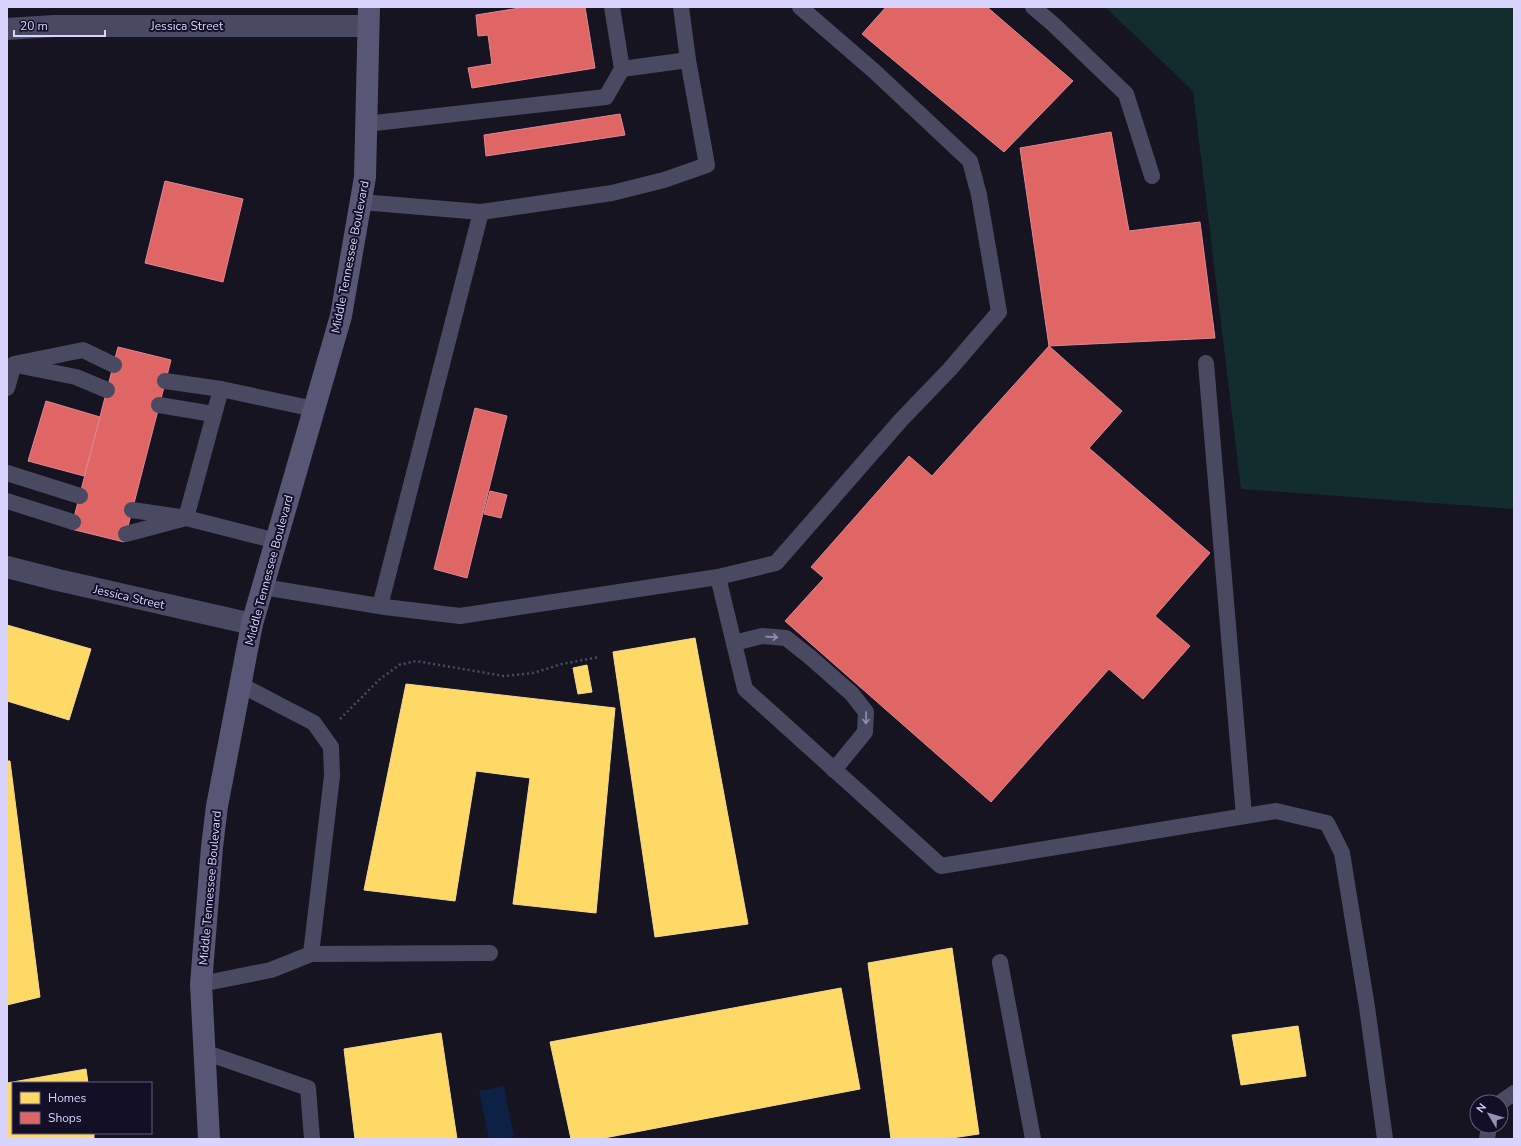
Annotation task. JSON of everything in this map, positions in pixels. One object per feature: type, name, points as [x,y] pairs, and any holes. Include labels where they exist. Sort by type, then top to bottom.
[{"type":"main road","name":"Middle Tennessee Boulevard","points":[[209,1139],[201,984],[214,826],[252,624],[341,316],[365,177],[371,12]]},
{"type":"street","name":"Jessica Street","points":[[7,30],[54,26],[371,12]]},
{"type":"street","name":"Jessica Street","points":[[7,566],[58,580],[252,624]]},
{"type":"lane","points":[[366,124],[606,97],[622,69],[612,7]]},
{"type":"lane","points":[[361,202],[480,212],[612,193],[664,180],[707,165],[688,60],[681,7]]},
{"type":"lane","points":[[263,587],[380,606],[460,616],[718,577],[776,563],[901,420],[950,369],[1000,312],[979,195],[970,161],[874,71],[800,7]]},
{"type":"lane","points":[[1033,7],[1054,24],[1126,94],[1152,176]]},
{"type":"lane","points":[[622,69],[688,60]]},
{"type":"lane","points":[[380,606],[480,212]]},
{"type":"lane","points":[[14,364],[83,350],[114,365]]},
{"type":"lane","points":[[1206,363],[1244,816]]},
{"type":"lane","points":[[7,388],[14,364]]},
{"type":"lane","points":[[14,364],[76,376],[107,390]]},
{"type":"lane","points":[[165,381],[221,389],[314,409]]},
{"type":"lane","points":[[186,518],[221,389]]},
{"type":"lane","points":[[159,406],[213,414]]},
{"type":"lane","points":[[7,473],[80,496]]},
{"type":"lane","points":[[7,501],[73,522]]},
{"type":"lane","points":[[132,510],[186,518],[277,541]]},
{"type":"lane","points":[[126,534],[186,518]]},
{"type":"lane","points":[[718,577],[745,689],[941,866],[1276,811],[1327,823],[1342,853],[1367,1007],[1385,1139]]},
{"type":"lane","points":[[734,643],[762,636],[786,638],[852,694],[866,712],[865,732],[834,770]]},
{"type":"lane","points":[[241,685],[314,723],[331,747],[332,776],[311,954]]},
{"type":"lane","points":[[201,984],[271,970],[311,954],[490,953]]},
{"type":"lane","points":[[1000,962],[1033,1139]]},
{"type":"lane","points":[[204,1052],[308,1088],[312,1139]]},
{"type":"path","points":[[323,736],[379,680],[399,664],[416,661],[504,676],[533,673],[562,664],[599,657]]},
{"type":"green space","points":[[1105,7],[1514,7],[1514,509],[1241,489],[1193,91]]},
{"type":"water","points":[[504,1086],[514,1137],[489,1139],[479,1091]]},
{"type":"building: Homes","points":[[7,625],[91,649],[69,720],[7,701]]},
{"type":"building: Homes","points":[[695,638],[748,924],[655,937],[613,652]]},
{"type":"building: Homes","points":[[587,665],[592,692],[578,694],[573,668]]},
{"type":"building: Homes","points":[[406,684],[615,708],[596,913],[513,904],[530,778],[476,771],[455,901],[364,890]]},
{"type":"building: Homes","points":[[7,761],[10,761],[40,997],[7,1005]]},
{"type":"building: Homes","points":[[952,948],[979,1134],[945,1139],[891,1139],[868,963]]},
{"type":"building: Homes","points":[[841,988],[860,1089],[599,1139],[571,1139],[550,1042]]},
{"type":"building: Homes","points":[[1298,1026],[1306,1076],[1241,1085],[1232,1035]]},
{"type":"building: Homes","points":[[441,1033],[457,1139],[355,1139],[344,1049]]},
{"type":"building: Homes","points":[[86,1069],[88,1082],[13,1082]]},
{"type":"building: Homes","points":[[12,1082],[12,1134],[94,1134],[94,1139],[8,1139],[7,1083]]},
{"type":"building: Shops","points":[[526,7],[585,7],[595,68],[472,88],[468,68],[492,64],[488,35],[478,36],[476,15]]},
{"type":"building: Shops","points":[[886,7],[987,7],[1073,81],[1004,152],[862,34]]},
{"type":"building: Shops","points":[[620,114],[625,135],[486,156],[484,135]]},
{"type":"building: Shops","points":[[1111,132],[1129,231],[1200,222],[1215,338],[1049,346],[1020,148]]},
{"type":"building: Shops","points":[[165,181],[243,199],[223,282],[145,263]]},
{"type":"building: Shops","points":[[1049,346],[1122,411],[1089,448],[1210,553],[1155,616],[1190,646],[1143,699],[1109,669],[991,802],[785,621],[824,578],[811,567],[909,456],[932,476]]},
{"type":"building: Shops","points":[[118,347],[171,360],[124,542],[71,529]]},
{"type":"building: Shops","points":[[46,401],[100,417],[84,476],[28,461]]},
{"type":"building: Shops","points":[[475,408],[507,416],[467,578],[434,569]]},
{"type":"building: Shops","points":[[490,491],[507,495],[501,518],[484,514]]}]
